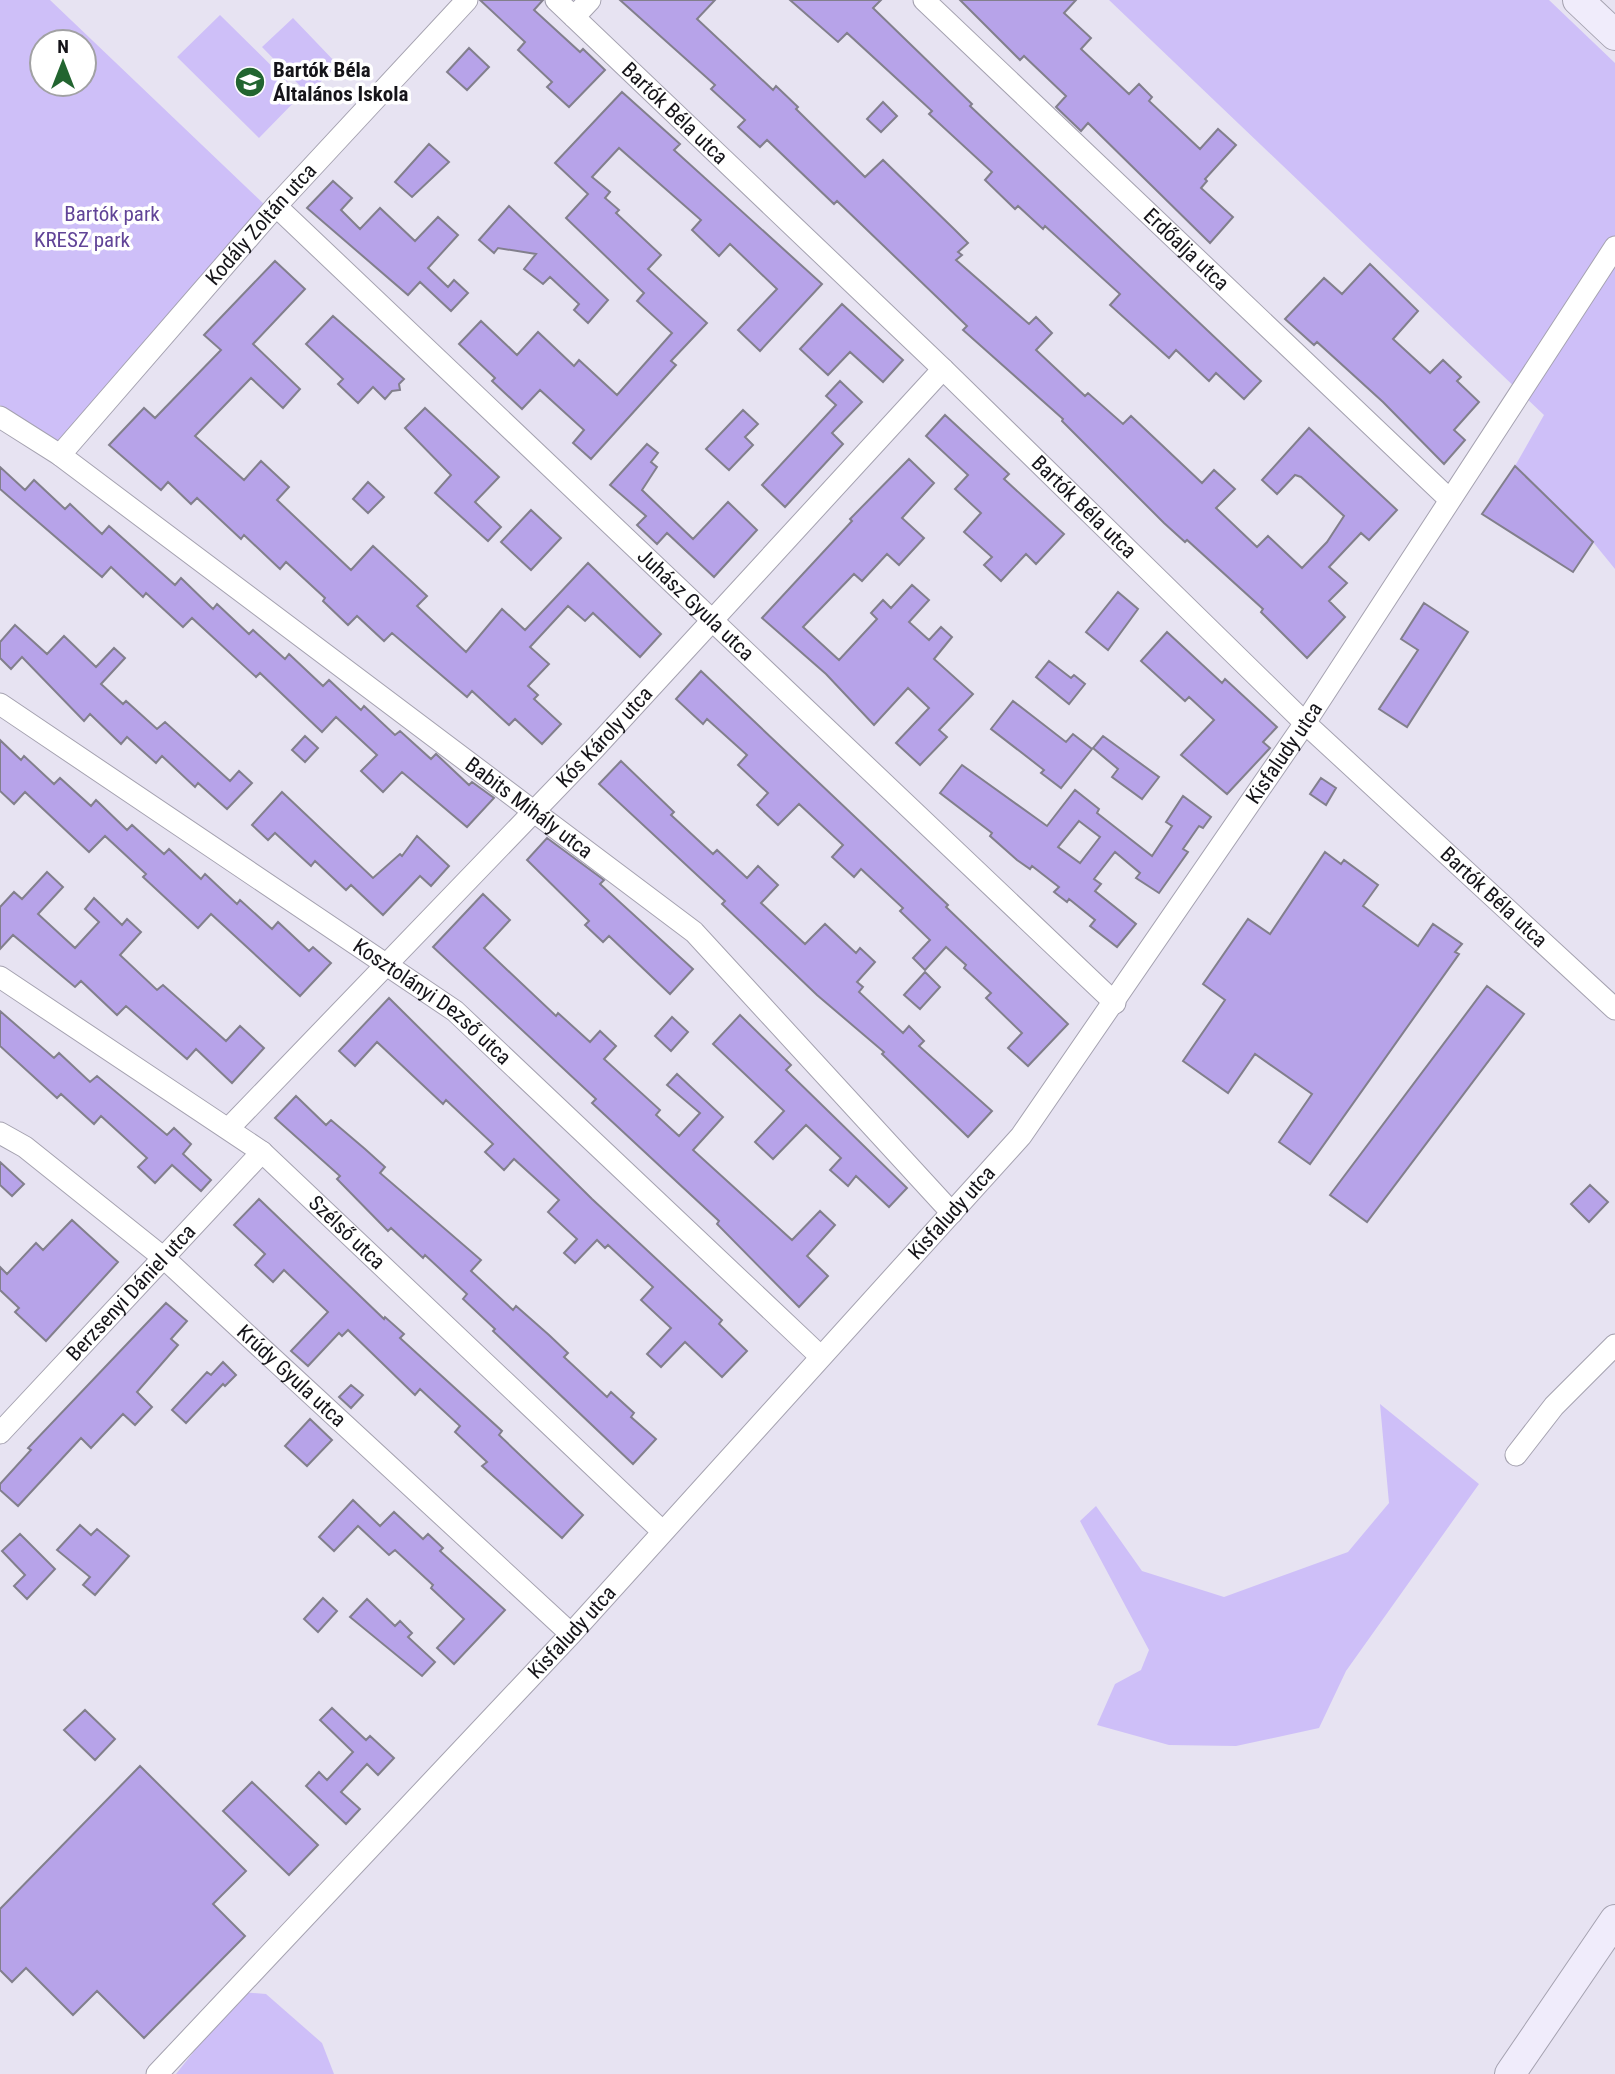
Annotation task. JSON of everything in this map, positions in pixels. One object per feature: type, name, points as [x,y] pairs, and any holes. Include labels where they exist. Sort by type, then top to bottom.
[{"type":"main road","points":[[1578,0],[1615,35]]},
{"type":"main road","points":[[1510,2074],[1615,1920]]},
{"type":"street","name":"Kodály Zoltán utca","points":[[60,454],[276,206],[467,0]]},
{"type":"street","name":"Bartók Béla utca","points":[[556,0],[943,369],[1305,723],[1615,1009]]},
{"type":"street","points":[[574,17],[590,0]]},
{"type":"street","name":"Erdőalja utca","points":[[924,0],[1449,499]]},
{"type":"street","name":"Juhász Gyula utca","points":[[276,206],[1115,1003]]},
{"type":"street","name":"Kisfaludy utca","points":[[156,2074],[571,1634],[1021,1136],[1305,723],[1615,247]]},
{"type":"street","name":"Kós Károly utca","points":[[229,1128],[535,811],[943,369]]},
{"type":"street","name":"Babits Mihály utca","points":[[0,417],[60,454],[694,932],[952,1213]]},
{"type":"street","name":"Kosztolányi Dezső utca","points":[[0,704],[455,1012],[820,1356]]},
{"type":"street","name":"Szélső utca","points":[[0,977],[262,1152],[662,1531]]},
{"type":"street","name":"Krúdy Gyula utca","points":[[0,1133],[25,1147],[165,1259],[571,1634]]},
{"type":"street","name":"Berzsenyi Dániel utca","points":[[0,1433],[262,1152]]},
{"type":"street","points":[[1516,1455],[1554,1406],[1615,1345]]},
{"type":"green space","name":"Bartók park","points":[[0,0],[50,0],[79,28],[28,28],[28,98],[98,98],[98,46],[267,207],[60,443],[0,405]]},
{"type":"green space","points":[[1109,0],[1549,0],[1615,63],[1615,569],[1593,542],[1515,466],[1544,415]]},
{"type":"green space","points":[[220,15],[301,95],[259,138],[177,57]]},
{"type":"green space","points":[[293,18],[338,65],[308,94],[262,47]]},
{"type":"green space","points":[[1380,1404],[1479,1484],[1346,1671],[1319,1728],[1236,1746],[1169,1745],[1097,1725],[1115,1684],[1141,1670],[1149,1650],[1080,1521],[1096,1506],[1142,1571],[1224,1597],[1348,1552],[1389,1503]]},
{"type":"green space","points":[[241,1992],[266,1994],[322,2043],[334,2074],[176,2074]]},
{"type":"building","points":[[480,0],[543,0],[534,10],[580,52],[583,49],[605,70],[569,107],[547,87],[552,82],[518,50],[525,42]]},
{"type":"building","points":[[620,0],[715,0],[697,19],[773,90],[776,86],[865,177],[883,160],[954,229],[968,243],[958,252],[962,255],[956,260],[1029,324],[1036,317],[1052,333],[1036,350],[1085,396],[1088,393],[1123,424],[1131,416],[1202,483],[1214,470],[1235,489],[1216,508],[1257,547],[1268,536],[1302,568],[1327,542],[1344,516],[1301,477],[1295,475],[1277,494],[1262,480],[1309,428],[1397,510],[1369,540],[1361,533],[1329,567],[1347,583],[1329,601],[1345,617],[1307,658],[1261,612],[1263,609],[1187,540],[1185,542],[1164,523],[1062,421],[1063,419],[963,330],[967,326],[837,201],[834,204],[767,140],[760,147],[738,127],[745,120],[711,89],[715,85]]},
{"type":"building","points":[[790,0],[881,0],[873,8],[972,104],[970,106],[1261,381],[1244,399],[1216,373],[1209,381],[1176,350],[1169,358],[1110,305],[1120,294],[1045,226],[1043,229],[1018,206],[1015,209],[985,180],[992,172],[929,114],[932,111],[847,33],[838,42]]},
{"type":"building","points":[[960,0],[1076,0],[1064,13],[1091,38],[1081,49],[1129,94],[1139,84],[1152,97],[1149,101],[1200,149],[1218,129],[1236,145],[1205,179],[1207,181],[1201,188],[1233,217],[1210,243],[1088,123],[1081,131],[1056,107],[1066,96],[1024,56],[1020,60]]},
{"type":"building","points":[[469,48],[489,67],[467,90],[447,72]]},
{"type":"building","points":[[622,92],[680,144],[674,150],[822,284],[760,351],[738,330],[777,289],[730,244],[719,256],[692,230],[701,220],[619,148],[592,177],[610,192],[605,198],[619,210],[616,213],[661,255],[648,269],[707,323],[671,361],[676,365],[591,459],[573,443],[584,430],[540,390],[522,409],[492,381],[495,378],[459,344],[481,321],[517,355],[538,332],[574,366],[579,360],[617,395],[672,333],[637,301],[644,293],[566,218],[588,194],[555,163]]},
{"type":"building","points":[[883,102],[897,116],[881,132],[867,119]]},
{"type":"building","points":[[429,144],[449,162],[412,197],[395,182]]},
{"type":"building","points":[[333,181],[352,198],[341,210],[360,229],[380,208],[415,241],[438,217],[458,235],[428,268],[448,287],[454,280],[468,293],[451,311],[420,282],[408,295],[307,208]]},
{"type":"building","points":[[509,206],[608,300],[588,323],[574,310],[579,304],[550,277],[543,284],[524,269],[536,254],[498,248],[494,253],[479,240]]},
{"type":"building","points":[[275,261],[305,289],[253,344],[300,389],[283,408],[251,378],[195,436],[244,480],[261,461],[289,487],[277,500],[351,570],[373,546],[427,596],[417,606],[466,652],[502,609],[525,630],[588,563],[661,634],[640,657],[593,613],[585,621],[568,606],[530,647],[549,664],[528,686],[538,695],[534,699],[561,724],[542,744],[515,719],[509,725],[472,691],[467,697],[392,633],[384,641],[357,616],[348,625],[323,601],[325,598],[286,562],[280,569],[244,535],[241,539],[197,498],[191,504],[168,482],[161,490],[109,445],[144,408],[155,418],[221,350],[204,335]]},
{"type":"building","points":[[1370,264],[1418,311],[1393,339],[1430,373],[1443,360],[1461,377],[1457,381],[1479,402],[1454,430],[1465,440],[1444,464],[1383,402],[1317,342],[1314,345],[1285,319],[1324,278],[1342,294]]},
{"type":"building","points":[[842,304],[903,360],[883,382],[850,352],[828,375],[800,349]]},
{"type":"building","points":[[333,316],[404,379],[399,384],[400,390],[392,391],[385,399],[373,387],[358,403],[338,384],[343,379],[306,344]]},
{"type":"building","points":[[840,381],[862,402],[832,433],[843,444],[785,507],[762,485],[836,405],[826,396]]},
{"type":"building","points":[[425,408],[499,477],[475,502],[501,527],[488,541],[435,493],[451,475],[405,428]]},
{"type":"building","points":[[743,410],[758,424],[745,437],[753,445],[729,470],[706,449]]},
{"type":"building","points":[[945,415],[1009,474],[1004,479],[1064,534],[1036,564],[1026,554],[1001,581],[984,565],[992,557],[964,532],[981,513],[955,489],[968,475],[926,436]]},
{"type":"building","points":[[647,444],[658,453],[651,462],[657,467],[642,490],[693,539],[728,502],[757,530],[714,577],[667,533],[657,544],[637,525],[646,516],[610,485]]},
{"type":"building","points":[[909,459],[934,483],[902,518],[924,538],[899,565],[887,554],[862,581],[854,574],[803,627],[839,660],[877,619],[871,613],[883,600],[891,608],[912,585],[929,600],[909,622],[929,640],[941,627],[952,637],[934,659],[973,694],[939,730],[947,737],[920,765],[896,743],[929,708],[908,688],[874,725],[826,674],[762,618],[852,521],[850,519]]},
{"type":"building","points":[[1515,466],[1593,542],[1573,572],[1482,514]]},
{"type":"building","points":[[0,467],[25,490],[34,480],[65,509],[70,504],[102,534],[109,526],[175,585],[181,578],[213,609],[217,604],[249,634],[253,630],[285,659],[289,654],[323,686],[329,680],[361,710],[364,706],[395,735],[400,731],[431,759],[436,754],[469,785],[472,782],[494,798],[467,827],[402,772],[383,792],[361,771],[377,755],[336,717],[322,732],[260,673],[256,677],[192,618],[183,627],[146,593],[143,597],[111,567],[102,577],[0,489]]},
{"type":"building","points":[[368,482],[384,497],[368,513],[353,499]]},
{"type":"building","points":[[531,510],[561,538],[531,570],[501,542]]},
{"type":"building","points":[[1118,592],[1138,609],[1108,650],[1086,632]]},
{"type":"building","points":[[1424,603],[1468,632],[1407,727],[1379,709],[1418,650],[1401,639]]},
{"type":"building","points":[[15,625],[47,654],[64,636],[96,667],[114,648],[125,658],[101,684],[123,704],[126,701],[157,729],[165,722],[230,781],[239,771],[252,783],[227,809],[198,783],[195,787],[162,756],[156,763],[127,737],[121,744],[90,714],[84,721],[22,657],[11,669],[0,658],[0,642]]},
{"type":"building","points":[[1167,632],[1222,683],[1225,679],[1277,727],[1263,742],[1270,748],[1227,794],[1181,755],[1214,720],[1189,697],[1185,701],[1141,661]]},
{"type":"building","points":[[1049,661],[1071,678],[1074,675],[1085,684],[1069,704],[1036,677]]},
{"type":"building","points":[[701,671],[948,905],[946,907],[1068,1024],[1028,1066],[1008,1048],[1022,1033],[986,998],[991,993],[964,968],[966,965],[946,947],[925,970],[913,958],[930,940],[900,911],[903,908],[861,869],[854,877],[832,857],[843,845],[799,804],[778,825],[757,805],[768,793],[738,765],[747,755],[707,719],[703,724],[676,699]]},
{"type":"building","points":[[1013,701],[1066,742],[1073,734],[1092,749],[1061,788],[1041,773],[1044,770],[991,729]]},
{"type":"building","points":[[305,736],[318,748],[305,762],[292,750]]},
{"type":"building","points":[[1103,736],[1159,777],[1142,799],[1112,777],[1118,769],[1093,748]]},
{"type":"building","points":[[0,740],[21,760],[24,756],[54,784],[60,778],[91,806],[96,800],[127,830],[132,825],[164,854],[169,849],[201,879],[205,874],[237,904],[240,900],[272,929],[278,922],[309,951],[313,947],[331,963],[300,996],[211,914],[198,928],[143,877],[146,874],[105,836],[89,852],[25,792],[14,804],[0,791]]},
{"type":"building","points":[[621,761],[674,812],[671,815],[713,854],[717,850],[747,878],[758,866],[778,885],[761,903],[805,944],[825,924],[856,953],[860,948],[875,962],[857,982],[863,987],[859,992],[903,1033],[909,1026],[924,1041],[919,1046],[992,1111],[968,1137],[882,1054],[884,1052],[817,995],[722,904],[725,901],[599,784]]},
{"type":"building","points":[[962,765],[1047,826],[1075,790],[1099,809],[1097,813],[1152,856],[1172,826],[1166,822],[1183,796],[1211,817],[1203,828],[1199,826],[1183,849],[1188,852],[1159,893],[1136,878],[1140,873],[1115,852],[1094,879],[1101,884],[1095,891],[1136,924],[1117,947],[1090,926],[1095,920],[1069,899],[1067,902],[1054,892],[1059,887],[1032,866],[1030,869],[1017,860],[990,836],[992,833],[940,793]],"holes":[[[1079,821],[1100,837],[1080,863],[1058,847]]]},
{"type":"building","points":[[1321,778],[1336,788],[1326,805],[1310,794]]},
{"type":"building","points":[[282,792],[373,878],[400,854],[402,856],[417,836],[449,866],[431,886],[420,876],[383,915],[351,885],[346,890],[315,861],[311,866],[275,833],[268,840],[252,825]]},
{"type":"building","points":[[547,838],[604,880],[600,884],[693,969],[670,994],[609,936],[603,942],[585,925],[589,921],[527,860]]},
{"type":"building","points":[[1325,852],[1341,864],[1344,860],[1378,885],[1363,906],[1418,946],[1433,924],[1462,944],[1455,952],[1459,954],[1310,1164],[1279,1142],[1312,1094],[1255,1054],[1228,1093],[1183,1061],[1225,1000],[1203,984],[1248,919],[1270,934]]},
{"type":"building","points":[[47,872],[63,887],[38,914],[75,948],[99,922],[85,909],[94,898],[122,925],[127,919],[141,932],[120,955],[157,990],[163,985],[226,1041],[240,1026],[264,1048],[232,1083],[196,1049],[187,1059],[126,1006],[117,1015],[81,981],[75,987],[13,935],[0,949],[0,907],[14,892],[22,899]]},
{"type":"building","points":[[483,894],[510,920],[484,948],[556,1016],[558,1013],[590,1042],[600,1031],[616,1046],[604,1059],[660,1110],[656,1115],[679,1136],[700,1113],[667,1085],[677,1074],[723,1117],[693,1150],[792,1240],[820,1211],[835,1225],[807,1256],[828,1276],[799,1307],[717,1224],[719,1221],[592,1103],[596,1099],[433,947]]},
{"type":"building","points":[[925,972],[940,987],[920,1009],[904,995]]},
{"type":"building","points":[[1487,986],[1524,1014],[1367,1222],[1330,1195]]},
{"type":"building","points":[[389,998],[592,1199],[722,1320],[719,1324],[747,1351],[722,1377],[685,1342],[661,1367],[647,1354],[671,1328],[641,1300],[653,1287],[608,1245],[605,1248],[597,1240],[575,1263],[564,1253],[577,1239],[548,1212],[559,1200],[514,1159],[504,1170],[485,1152],[493,1144],[446,1100],[443,1104],[377,1042],[355,1066],[339,1051]]},
{"type":"building","points":[[0,1011],[54,1058],[59,1053],[90,1082],[97,1076],[167,1135],[174,1128],[191,1144],[183,1154],[211,1180],[201,1191],[172,1165],[155,1183],[138,1167],[147,1158],[101,1116],[94,1124],[61,1094],[57,1098],[0,1046]]},
{"type":"building","points":[[740,1015],[791,1065],[786,1070],[907,1188],[889,1207],[856,1176],[848,1186],[830,1170],[841,1158],[806,1125],[773,1159],[755,1142],[784,1111],[713,1044]]},
{"type":"building","points":[[672,1017],[688,1032],[671,1051],[655,1036]]},
{"type":"building","points":[[296,1096],[326,1125],[331,1120],[385,1167],[380,1173],[481,1260],[471,1271],[513,1310],[516,1306],[549,1335],[568,1353],[564,1357],[607,1397],[611,1392],[634,1413],[631,1417],[656,1439],[633,1464],[493,1331],[495,1329],[463,1299],[467,1294],[425,1255],[423,1258],[391,1228],[388,1231],[337,1179],[340,1176],[275,1118]]},
{"type":"building","points":[[0,1162],[24,1184],[12,1196],[0,1185]]},
{"type":"building","points":[[1590,1185],[1608,1202],[1589,1222],[1571,1204]]},
{"type":"building","points":[[259,1199],[384,1319],[385,1317],[404,1334],[400,1338],[502,1431],[499,1435],[583,1515],[562,1538],[482,1466],[487,1462],[455,1432],[460,1426],[420,1389],[415,1395],[348,1330],[342,1336],[339,1333],[308,1366],[291,1351],[328,1312],[284,1270],[273,1282],[255,1265],[265,1254],[234,1225]]},
{"type":"building","points":[[72,1220],[118,1262],[46,1341],[15,1312],[19,1308],[0,1290],[0,1267],[7,1274],[36,1243],[43,1250]]},
{"type":"building","points":[[166,1303],[187,1321],[171,1339],[178,1345],[137,1392],[152,1407],[135,1425],[123,1414],[91,1448],[81,1438],[18,1506],[0,1490],[0,1484],[31,1450],[28,1448]]},
{"type":"building","points":[[223,1362],[236,1375],[225,1386],[223,1384],[186,1423],[172,1410],[207,1372],[211,1375]]},
{"type":"building","points":[[351,1385],[363,1395],[351,1408],[339,1397]]},
{"type":"building","points":[[310,1419],[332,1440],[307,1466],[285,1446]]},
{"type":"building","points":[[353,1500],[380,1526],[394,1512],[423,1539],[428,1534],[443,1548],[440,1551],[505,1610],[454,1664],[437,1648],[464,1619],[431,1588],[433,1585],[395,1550],[389,1555],[358,1526],[334,1551],[319,1537]]},
{"type":"building","points":[[80,1525],[91,1535],[97,1529],[129,1556],[95,1595],[83,1585],[90,1577],[57,1550]]},
{"type":"building","points":[[20,1534],[55,1569],[27,1599],[14,1586],[25,1575],[2,1551]]},
{"type":"building","points":[[323,1598],[337,1611],[318,1632],[304,1619]]},
{"type":"building","points":[[367,1599],[395,1626],[400,1621],[412,1633],[408,1637],[435,1662],[422,1676],[350,1617]]},
{"type":"building","points":[[332,1708],[366,1740],[370,1736],[394,1758],[378,1775],[367,1764],[341,1792],[360,1809],[346,1824],[306,1786],[319,1772],[327,1780],[353,1752],[320,1720]]},
{"type":"building","points":[[85,1710],[115,1739],[95,1760],[64,1730]]},
{"type":"building","points":[[140,1766],[246,1871],[213,1904],[245,1936],[144,2038],[97,1991],[73,2015],[26,1968],[12,1982],[0,1970],[0,1909]]},
{"type":"building","points":[[252,1782],[318,1845],[289,1875],[223,1811]]},
{"type":"place","name":"Bartók Béla Általános Iskola","points":[[250,82]]},
{"type":"park label","name":"KRESZ park","points":[[82,240]]}]
